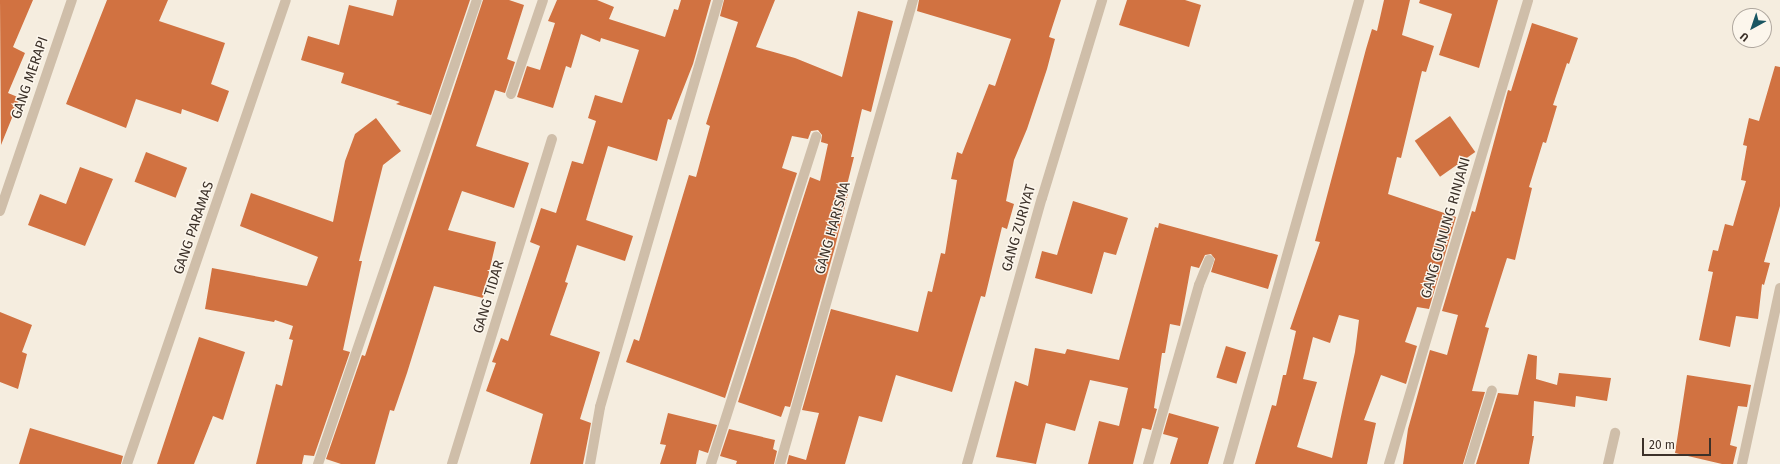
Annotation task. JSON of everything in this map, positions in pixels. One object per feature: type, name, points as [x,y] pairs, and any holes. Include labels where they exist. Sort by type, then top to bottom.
[{"type":"street","name":"GANG MERAPI","points":[[0,211],[72,0]]},
{"type":"street","name":"GANG PARAMAS","points":[[127,464],[286,0]]},
{"type":"street","points":[[318,464],[477,0]]},
{"type":"street","points":[[511,94],[543,0]]},
{"type":"street","points":[[590,464],[600,407],[718,0]]},
{"type":"street","name":"GANG HARISMA","points":[[780,464],[912,0]]},
{"type":"street","name":"GANG ZURIYAT","points":[[967,464],[1042,198],[1102,0]]},
{"type":"street","points":[[1228,464],[1359,0]]},
{"type":"street","name":"GANG GUNUNG RINJANI","points":[[1389,464],[1528,0]]},
{"type":"street","points":[[711,464],[816,136]]},
{"type":"street","name":"GANG TIDAR","points":[[452,464],[552,139]]},
{"type":"street","points":[[1148,464],[1199,285],[1209,260]]},
{"type":"street","points":[[1742,464],[1780,288]]},
{"type":"street","points":[[1469,464],[1492,390]]},
{"type":"street","points":[[1608,464],[1615,433]]},
{"type":"building","points":[[0,0],[33,0],[13,47],[25,53],[8,93],[20,98],[1,145]]},
{"type":"building","points":[[107,0],[168,0],[159,21],[225,43],[211,84],[229,91],[218,122],[182,109],[181,114],[136,99],[126,128],[66,104]]},
{"type":"building","points":[[397,0],[470,0],[431,115],[396,104],[400,102],[341,83],[344,73],[301,60],[308,36],[339,45],[349,5],[393,16]]},
{"type":"building","points":[[483,0],[509,0],[524,5],[507,59],[515,62],[505,93],[495,90],[476,146],[529,163],[514,208],[462,191],[448,230],[496,242],[483,298],[434,286],[394,411],[390,410],[375,464],[341,464],[326,459],[362,355],[365,356]]},
{"type":"building","points":[[557,0],[597,0],[614,7],[609,19],[665,37],[674,9],[678,10],[681,0],[711,0],[693,64],[671,120],[668,119],[657,161],[608,146],[586,220],[633,236],[625,261],[577,245],[565,282],[568,283],[550,335],[600,352],[580,419],[591,423],[583,464],[530,464],[543,414],[486,391],[496,363],[492,362],[501,338],[508,341],[540,246],[530,242],[541,208],[556,213],[572,161],[583,164],[596,121],[588,118],[595,95],[622,103],[639,50],[601,38],[600,42],[581,34],[571,68],[566,66],[553,108],[517,97],[527,66],[540,70],[555,23],[548,21]]},
{"type":"building","points":[[724,0],[775,0],[756,47],[795,58],[842,77],[858,11],[893,21],[871,112],[862,109],[851,157],[854,157],[846,189],[849,190],[835,247],[790,407],[785,406],[781,417],[738,402],[810,177],[820,181],[828,144],[821,142],[822,135],[818,130],[811,131],[808,139],[792,136],[782,168],[797,173],[725,398],[626,362],[634,339],[639,341],[689,175],[696,177],[710,126],[706,124],[738,22],[720,16]]},
{"type":"building","points":[[919,0],[1061,0],[1049,37],[1055,39],[1047,69],[1027,129],[1014,160],[1006,201],[1014,204],[1007,229],[1002,227],[985,297],[981,296],[952,392],[896,375],[882,422],[859,416],[845,464],[787,464],[789,455],[806,460],[819,413],[802,410],[831,309],[918,332],[928,291],[932,292],[941,253],[945,254],[957,180],[951,179],[957,152],[962,154],[989,84],[995,86],[1011,39],[917,11]]},
{"type":"building","points":[[1127,0],[1185,0],[1201,5],[1189,47],[1119,25]]},
{"type":"building","points":[[1384,0],[1410,0],[1402,35],[1434,46],[1426,72],[1422,71],[1401,158],[1397,157],[1388,194],[1456,217],[1429,309],[1417,307],[1405,342],[1417,346],[1406,384],[1381,375],[1364,420],[1376,423],[1367,464],[1255,464],[1272,405],[1276,406],[1283,375],[1286,375],[1296,331],[1290,329],[1320,242],[1315,241],[1366,49],[1372,29],[1377,31]],"holes":[[[1339,315],[1359,320],[1355,352],[1332,458],[1297,447],[1317,382],[1303,379],[1313,337],[1330,343]]]},
{"type":"building","points":[[1420,0],[1498,0],[1479,68],[1439,55],[1452,14],[1419,3]]},
{"type":"building","points":[[1532,23],[1578,38],[1569,64],[1567,63],[1553,105],[1557,106],[1546,143],[1543,142],[1529,187],[1532,188],[1515,260],[1507,258],[1485,327],[1489,328],[1472,391],[1485,392],[1463,464],[1403,464],[1408,429],[1430,350],[1447,355],[1458,315],[1442,311],[1472,211],[1475,212],[1508,90],[1511,91]]},
{"type":"building","points":[[1775,66],[1780,67],[1780,206],[1764,262],[1770,263],[1764,285],[1762,284],[1758,319],[1736,316],[1730,347],[1699,340],[1713,272],[1708,271],[1713,250],[1718,251],[1725,224],[1733,226],[1746,181],[1741,180],[1747,146],[1743,145],[1749,118],[1759,121]]},
{"type":"building","points":[[1450,116],[1475,152],[1440,177],[1415,141]]},
{"type":"building","points":[[376,118],[401,151],[383,165],[359,261],[362,261],[343,350],[350,352],[314,456],[304,455],[302,464],[256,464],[276,384],[282,386],[293,340],[289,339],[293,326],[275,320],[274,322],[205,309],[212,268],[307,286],[318,257],[240,226],[251,193],[333,222],[345,161],[355,134]]},
{"type":"building","points":[[146,152],[187,168],[176,198],[135,182]]},
{"type":"building","points":[[80,167],[113,179],[85,246],[28,225],[40,194],[66,204]]},
{"type":"building","points":[[1073,201],[1128,218],[1116,255],[1104,252],[1092,294],[1035,278],[1042,251],[1057,255]]},
{"type":"building","points":[[1159,223],[1278,255],[1268,289],[1211,272],[1215,259],[1211,254],[1205,255],[1199,268],[1191,266],[1180,326],[1170,324],[1165,353],[1162,353],[1154,408],[1157,409],[1151,430],[1142,428],[1133,464],[1088,464],[1099,421],[1119,426],[1128,388],[1090,380],[1075,431],[1046,423],[1036,464],[996,457],[1015,381],[1028,386],[1035,348],[1065,354],[1067,349],[1119,360],[1155,227],[1158,228]]},
{"type":"building","points":[[0,312],[32,325],[22,352],[27,354],[18,389],[0,382]]},
{"type":"building","points":[[199,337],[245,352],[223,420],[213,416],[194,464],[157,464]]},
{"type":"building","points":[[1226,346],[1246,352],[1236,384],[1216,378]]},
{"type":"building","points":[[1528,354],[1537,356],[1536,379],[1557,385],[1559,373],[1611,378],[1607,401],[1576,396],[1575,407],[1534,401],[1532,436],[1534,436],[1529,464],[1476,464],[1498,393],[1518,395]]},
{"type":"building","points":[[1687,375],[1751,385],[1747,407],[1738,406],[1730,445],[1737,447],[1733,464],[1722,464],[1675,453]]},
{"type":"building","points":[[668,413],[717,425],[708,453],[699,450],[696,464],[660,464],[666,445],[660,444]]},
{"type":"building","points":[[1169,413],[1219,427],[1208,464],[1170,464],[1178,438],[1163,434]]},
{"type":"building","points":[[30,428],[123,456],[121,464],[19,464]]},
{"type":"building","points":[[729,429],[775,440],[773,449],[777,451],[774,464],[736,464],[737,461],[720,456]]}]
